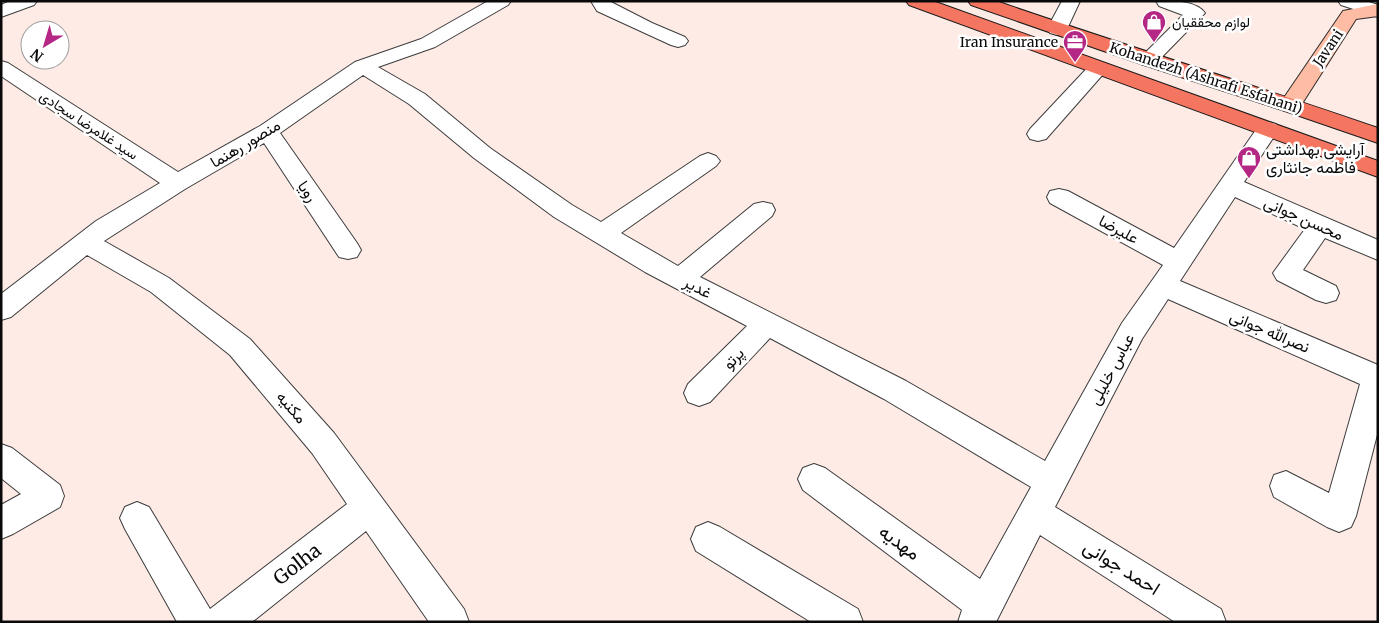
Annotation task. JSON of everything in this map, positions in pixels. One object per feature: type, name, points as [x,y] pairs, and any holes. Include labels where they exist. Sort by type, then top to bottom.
[{"type":"main road","name":"Kohandezh (Ashrafi Esfahani)","points":[[915,1],[1378,169]]},
{"type":"main road","name":"Kohandezh (Ashrafi Esfahani)","points":[[980,2],[1378,136]]},
{"type":"street","points":[[1,10],[28,1]]},
{"type":"street","name":"منصور رهنما","points":[[1,309],[105,227],[268,131],[362,66],[428,43],[502,1]]},
{"type":"street","points":[[600,1],[604,7],[678,41]]},
{"type":"street","points":[[1058,29],[1071,1]]},
{"type":"street","points":[[1347,1],[1377,10]]},
{"type":"street","points":[[1148,60],[1196,13],[1166,2]]},
{"type":"street","name":"Javani","points":[[1290,105],[1350,15],[1377,10]]},
{"type":"street","name":"غدیر","points":[[362,66],[417,99],[490,159],[563,211],[654,265],[895,390],[1051,482]]},
{"type":"street","name":"سید غلامرضا سجادی","points":[[1,67],[177,183]]},
{"type":"street","points":[[1038,134],[1098,68]]},
{"type":"street","name":"عباس خلیلی","points":[[981,613],[1132,331],[1268,129]]},
{"type":"street","name":"رویا","points":[[268,131],[348,250]]},
{"type":"street","points":[[602,234],[708,161]]},
{"type":"street","name":"محسن جوانی","points":[[1230,185],[1378,251]]},
{"type":"street","name":"علیرضا","points":[[1059,197],[1171,273]]},
{"type":"street","points":[[682,278],[764,210]]},
{"type":"street","points":[[1321,225],[1286,273],[1326,293]]},
{"type":"street","name":"مکنیه","points":[[86,242],[160,285],[240,347],[323,443],[451,622]]},
{"type":"street","name":"نصرالله جوانی","points":[[1171,273],[1377,378]]},
{"type":"street","name":"پرتو","points":[[699,393],[767,323]]},
{"type":"street","points":[[1286,486],[1339,516],[1377,378]]},
{"type":"street","points":[[1,458],[48,496],[1,523]]},
{"type":"street","name":"مهدیه","points":[[814,479],[981,613]]},
{"type":"street","name":"Golha","points":[[223,622],[370,507]]},
{"type":"street","name":"احمد جوانی","points":[[1035,513],[1208,622]]},
{"type":"street","points":[[137,518],[197,622]]},
{"type":"street","points":[[708,539],[845,622]]},
{"type":"place","name":"لوازم محققیان","points":[[1154,43]]},
{"type":"place","name":"Iran Insurance","points":[[1075,63]]},
{"type":"place","name":"آرایشی بهداشتی فاطمه جانثاری","points":[[1249,179]]}]
